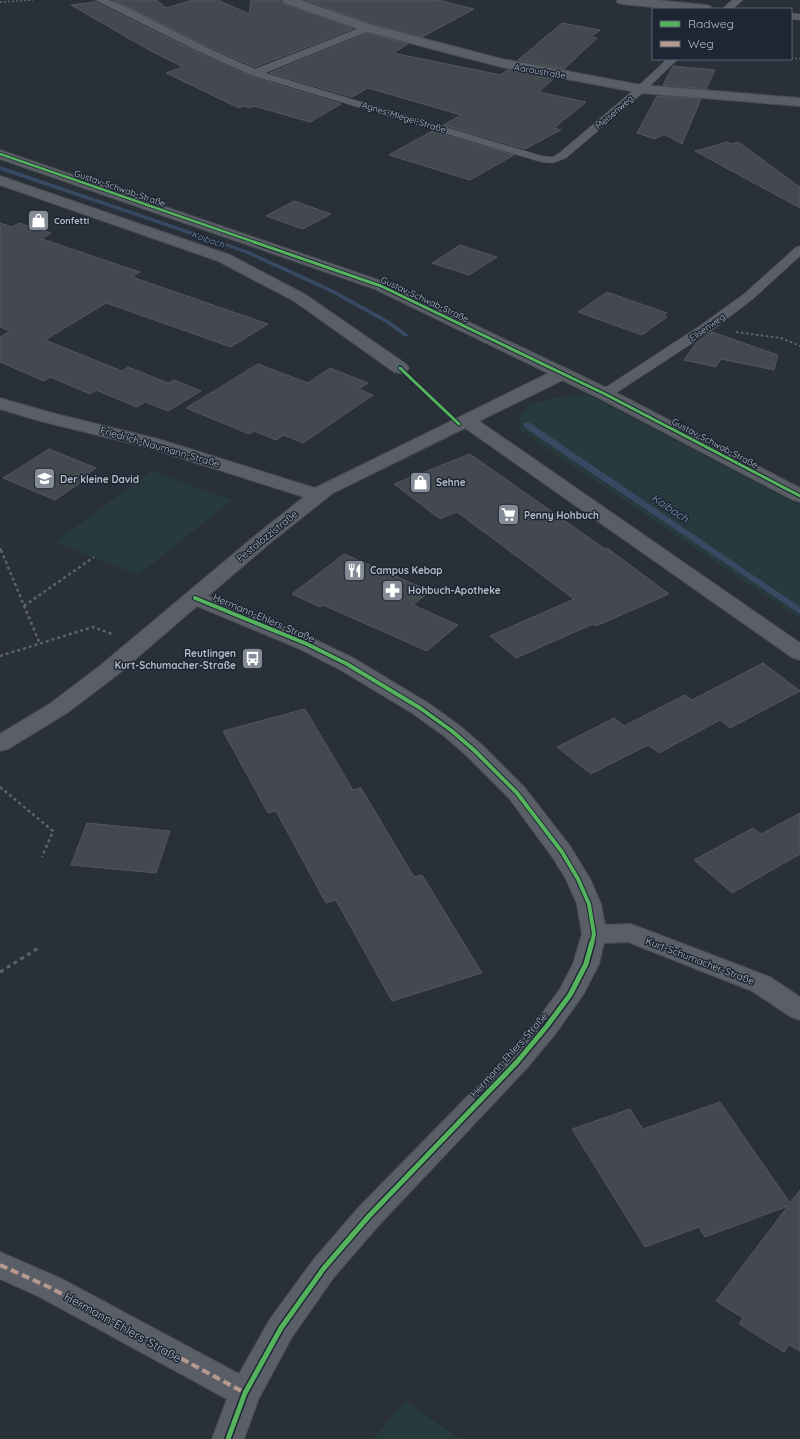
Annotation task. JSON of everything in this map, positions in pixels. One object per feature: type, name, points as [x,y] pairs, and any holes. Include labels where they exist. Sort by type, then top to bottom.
[{"type":"street","name":"Aaraustraße","points":[[288,0],[368,28],[500,63],[641,89],[800,102]]},
{"type":"street","points":[[622,0],[697,8]]},
{"type":"street","name":"Gustav-Schwab-Straße","points":[[0,154],[381,286],[605,394],[800,496]]},
{"type":"street","points":[[0,180],[224,258],[300,298],[400,368]]},
{"type":"street","name":"Pestalozzistraße","points":[[0,744],[59,708],[140,645],[263,539],[318,495],[356,474],[561,374]]},
{"type":"street","name":"Friedrich-Naumann-Straße","points":[[0,403],[46,417],[152,443],[318,495]]},
{"type":"street","points":[[466,420],[800,653]]},
{"type":"street","name":"Hermann-Ehlers-Straße","points":[[195,598],[307,644],[347,664],[420,708],[452,731],[474,750],[517,793],[562,852],[578,878],[589,904],[594,934],[586,964],[570,995],[548,1026],[369,1216],[324,1268],[281,1328],[245,1394],[228,1439]]},
{"type":"street","name":"Kurt-Schumacher-Straße","points":[[594,934],[630,933],[760,984],[800,1010]]},
{"type":"street","name":"Hermann-Ehlers-Straße","points":[[0,1265],[51,1288],[245,1394]]},
{"type":"lane","name":"Agnes-Miegel-Straße","points":[[100,0],[119,7],[206,51],[255,73],[541,159],[553,160]]},
{"type":"lane","points":[[728,8],[738,0]]},
{"type":"lane","points":[[255,73],[368,28]]},
{"type":"lane","name":"Meisenweg","points":[[553,160],[562,156],[641,89],[672,60]]},
{"type":"lane","name":"Elisenweg","points":[[605,394],[706,328],[750,296],[800,250]]},
{"type":"path","points":[[0,2],[33,0]]},
{"type":"path","points":[[706,328],[781,338],[800,346]]},
{"type":"path","points":[[0,548],[40,644]]},
{"type":"path","points":[[24,606],[94,557]]},
{"type":"path","points":[[0,656],[93,627],[140,645]]},
{"type":"path","points":[[0,787],[53,831],[42,857]]},
{"type":"path","points":[[0,972],[40,947]]},
{"type":"green space","points":[[588,395],[800,506],[800,619],[520,430],[520,415],[530,404],[558,397]]},
{"type":"green space","points":[[152,471],[232,500],[138,575],[55,542]]},
{"type":"green space","points":[[406,1401],[460,1439],[373,1439]]},
{"type":"building","points":[[113,0],[157,0],[166,8],[193,0],[218,0],[249,14],[251,0],[281,0],[284,4],[353,29],[255,67],[211,48]]},
{"type":"building","points":[[305,0],[438,0],[474,9],[422,37],[372,24]]},
{"type":"building","points":[[95,2],[201,54],[250,76],[341,104],[310,122],[254,106],[249,108],[245,106],[239,108],[166,73],[183,67],[149,50],[71,5]]},
{"type":"building","points":[[562,23],[600,30],[591,37],[597,38],[564,69],[518,60]]},
{"type":"building","points":[[367,33],[408,44],[393,53],[501,75],[507,70],[554,78],[539,92],[586,102],[554,128],[561,130],[525,149],[443,125],[461,115],[368,88],[352,97],[270,73]]},
{"type":"building","points":[[673,66],[715,70],[706,89],[663,85]]},
{"type":"building","points":[[657,96],[701,99],[682,144],[664,134],[655,139],[637,133]]},
{"type":"building","points":[[432,131],[514,155],[470,180],[389,155]]},
{"type":"building","points":[[727,142],[731,144],[738,142],[800,187],[800,208],[695,151]]},
{"type":"building","points":[[294,201],[331,214],[303,229],[266,216]]},
{"type":"building","points":[[0,223],[12,227],[19,223],[51,233],[42,239],[140,272],[132,277],[268,324],[231,347],[106,303],[45,340],[122,371],[128,367],[168,383],[174,380],[201,391],[168,411],[145,402],[137,407],[96,390],[90,394],[50,377],[44,381],[0,362],[0,337],[10,331],[0,327]]},
{"type":"building","points":[[460,245],[497,257],[469,275],[432,263]]},
{"type":"building","points":[[607,292],[667,313],[664,315],[667,317],[642,335],[578,312]]},
{"type":"building","points":[[712,332],[778,355],[774,370],[721,359],[716,367],[684,360],[696,343]]},
{"type":"building","points":[[258,364],[308,383],[330,368],[368,383],[359,389],[373,395],[303,443],[284,435],[276,440],[254,431],[249,434],[186,408]]},
{"type":"building","name":"Der kleine David","points":[[49,449],[96,468],[82,478],[86,479],[55,500],[3,478]]},
{"type":"building","name":"Penny Hohbuch","points":[[470,454],[605,549],[607,548],[669,594],[596,626],[593,624],[516,658],[490,636],[574,599],[457,512],[440,519],[394,484]]},
{"type":"building","points":[[344,554],[430,591],[413,605],[458,625],[427,651],[323,605],[320,607],[292,594]]},
{"type":"building","points":[[763,663],[800,691],[730,728],[720,720],[659,753],[648,745],[591,774],[557,747],[614,718],[624,726],[685,695],[692,700]]},
{"type":"building","points":[[305,709],[353,790],[361,788],[414,877],[422,875],[482,973],[392,1001],[336,900],[326,903],[276,811],[268,813],[223,731]]},
{"type":"building","points":[[800,813],[800,854],[732,893],[694,860],[753,828],[761,834]]},
{"type":"building","points":[[87,823],[170,831],[156,873],[71,865]]},
{"type":"building","points":[[720,1102],[790,1203],[800,1190],[800,1351],[789,1345],[784,1352],[739,1324],[743,1318],[716,1301],[788,1206],[705,1237],[699,1227],[645,1247],[572,1129],[630,1109],[643,1129]]},
{"type":"waterway","name":"Kaibach","points":[[0,168],[247,252],[332,291],[388,322],[406,335]]},
{"type":"waterway","name":"Kaibach","points":[[527,425],[800,611]]},
{"type":"marked path","points":[[0,1265],[51,1288],[245,1393]]},
{"type":"cycle path","points":[[0,154],[381,286],[605,394],[800,496]]},
{"type":"cycle path","points":[[400,368],[459,424]]},
{"type":"cycle path","points":[[195,598],[307,644],[347,664],[420,708],[452,731],[474,750],[517,793],[562,852],[578,879],[589,904],[594,934],[586,964],[570,995],[547,1026],[517,1062],[369,1216],[324,1268],[281,1328],[245,1393],[228,1439]]},
{"type":"place","name":"Confetti","points":[[39,220]]},
{"type":"place","name":"Der kleine David","points":[[45,479]]},
{"type":"place","name":"Sehne","points":[[420,482]]},
{"type":"place","name":"Penny Hohbuch","points":[[509,515]]},
{"type":"place","name":"Campus Kebap","points":[[355,570]]},
{"type":"place","name":"Hohbuch-Apotheke","points":[[393,590]]},
{"type":"place","name":"Reutlingen Kurt-Schumacher-Straße","points":[[252,659]]}]
